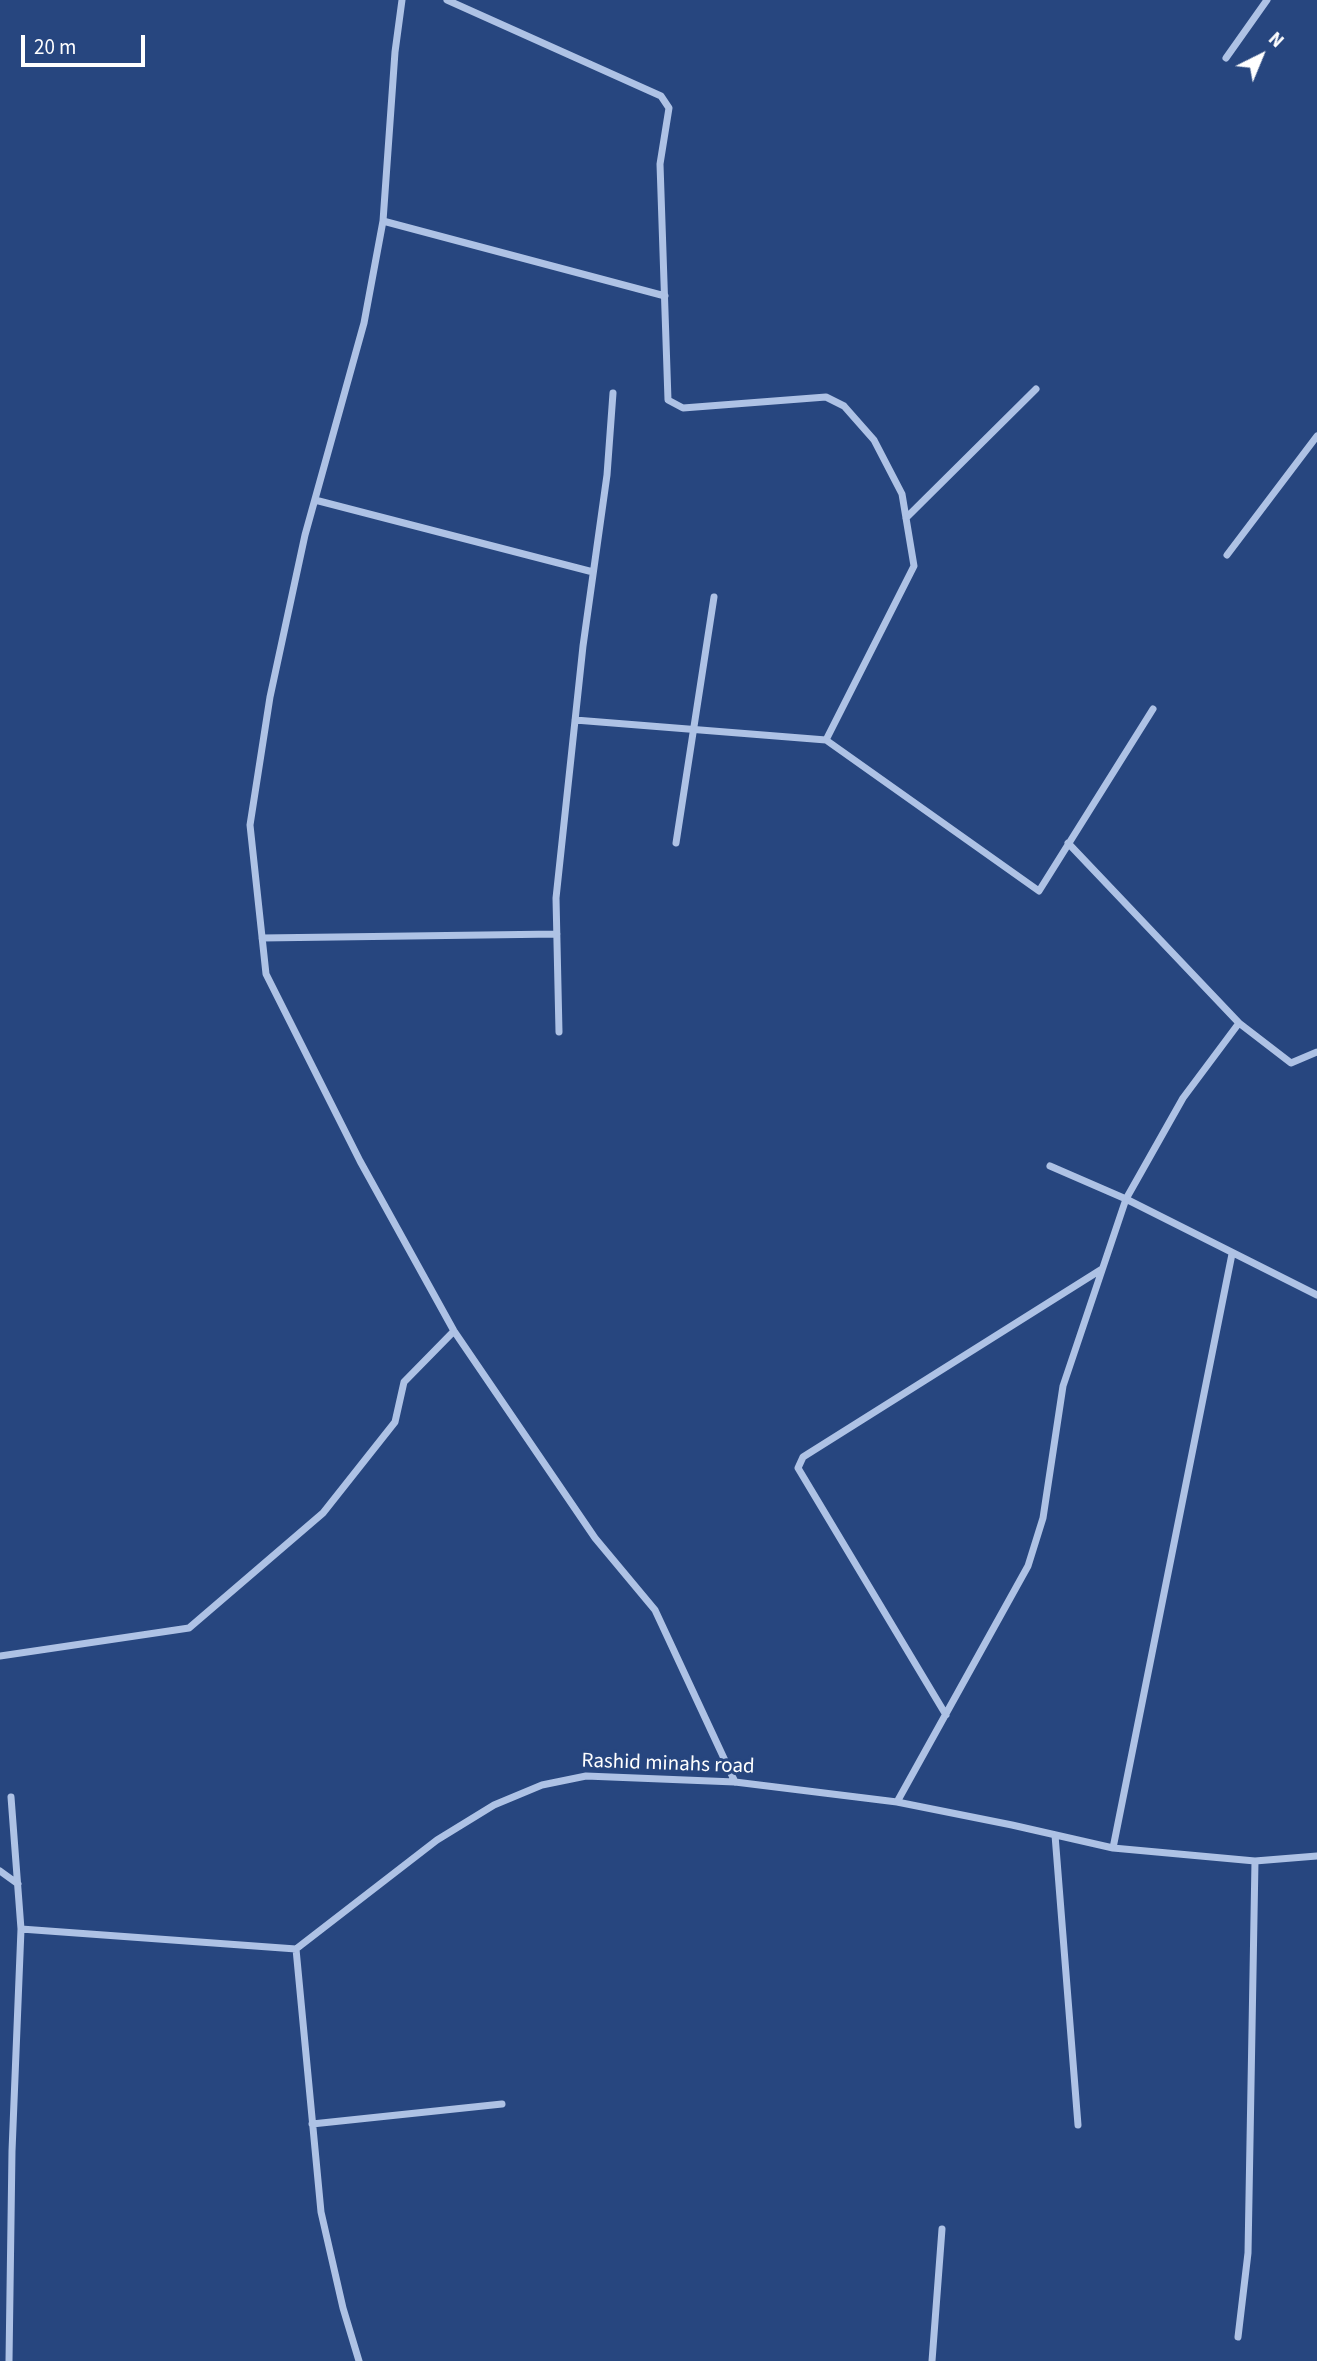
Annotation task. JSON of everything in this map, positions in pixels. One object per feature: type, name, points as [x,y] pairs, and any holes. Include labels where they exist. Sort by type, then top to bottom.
[{"type":"street","points":[[402,0],[395,52],[383,221],[364,323],[305,535],[270,697],[250,825],[266,974],[360,1161],[454,1331],[595,1538],[655,1611],[735,1782]]},
{"type":"street","points":[[447,0],[661,96],[669,108],[660,163],[668,400],[683,408],[826,397],[844,407],[874,440],[902,494],[914,566],[826,740]]},
{"type":"street","points":[[1226,58],[1267,0]]},
{"type":"street","points":[[383,221],[665,296]]},
{"type":"street","points":[[906,518],[1036,389]]},
{"type":"street","points":[[559,1032],[556,898],[575,720],[607,475],[613,393]]},
{"type":"street","points":[[1227,555],[1317,436]]},
{"type":"street","points":[[315,500],[593,572]]},
{"type":"street","points":[[676,843],[715,597]]},
{"type":"street","points":[[575,720],[826,740],[1039,891],[1153,709]]},
{"type":"street","points":[[1068,842],[1239,1023],[1291,1063],[1317,1052]]},
{"type":"street","points":[[262,938],[557,934]]},
{"type":"street","points":[[897,1802],[1028,1566],[1042,1518],[1063,1386],[1126,1199],[1183,1098],[1239,1023]]},
{"type":"street","points":[[1049,1166],[1126,1199],[1317,1295]]},
{"type":"street","points":[[1113,1848],[1232,1254]]},
{"type":"street","points":[[946,1715],[798,1468],[803,1457],[1102,1268]]},
{"type":"street","points":[[0,1656],[189,1628],[323,1513],[395,1422],[404,1382],[454,1331]]},
{"type":"street","name":"Rashid minahs road","points":[[296,1949],[437,1840],[494,1805],[542,1784],[586,1776],[735,1782],[897,1802],[1113,1848],[1255,1861],[1317,1856]]},
{"type":"street","points":[[9,2361],[12,2151],[21,1929],[11,1797]]},
{"type":"street","points":[[1055,1835],[1078,2125]]},
{"type":"street","points":[[1238,2337],[1248,2253],[1255,1861]]},
{"type":"street","points":[[0,1871],[18,1884]]},
{"type":"street","points":[[21,1929],[296,1949],[321,2212],[343,2308],[359,2361]]},
{"type":"street","points":[[312,2124],[502,2104]]},
{"type":"street","points":[[932,2361],[942,2229]]}]
